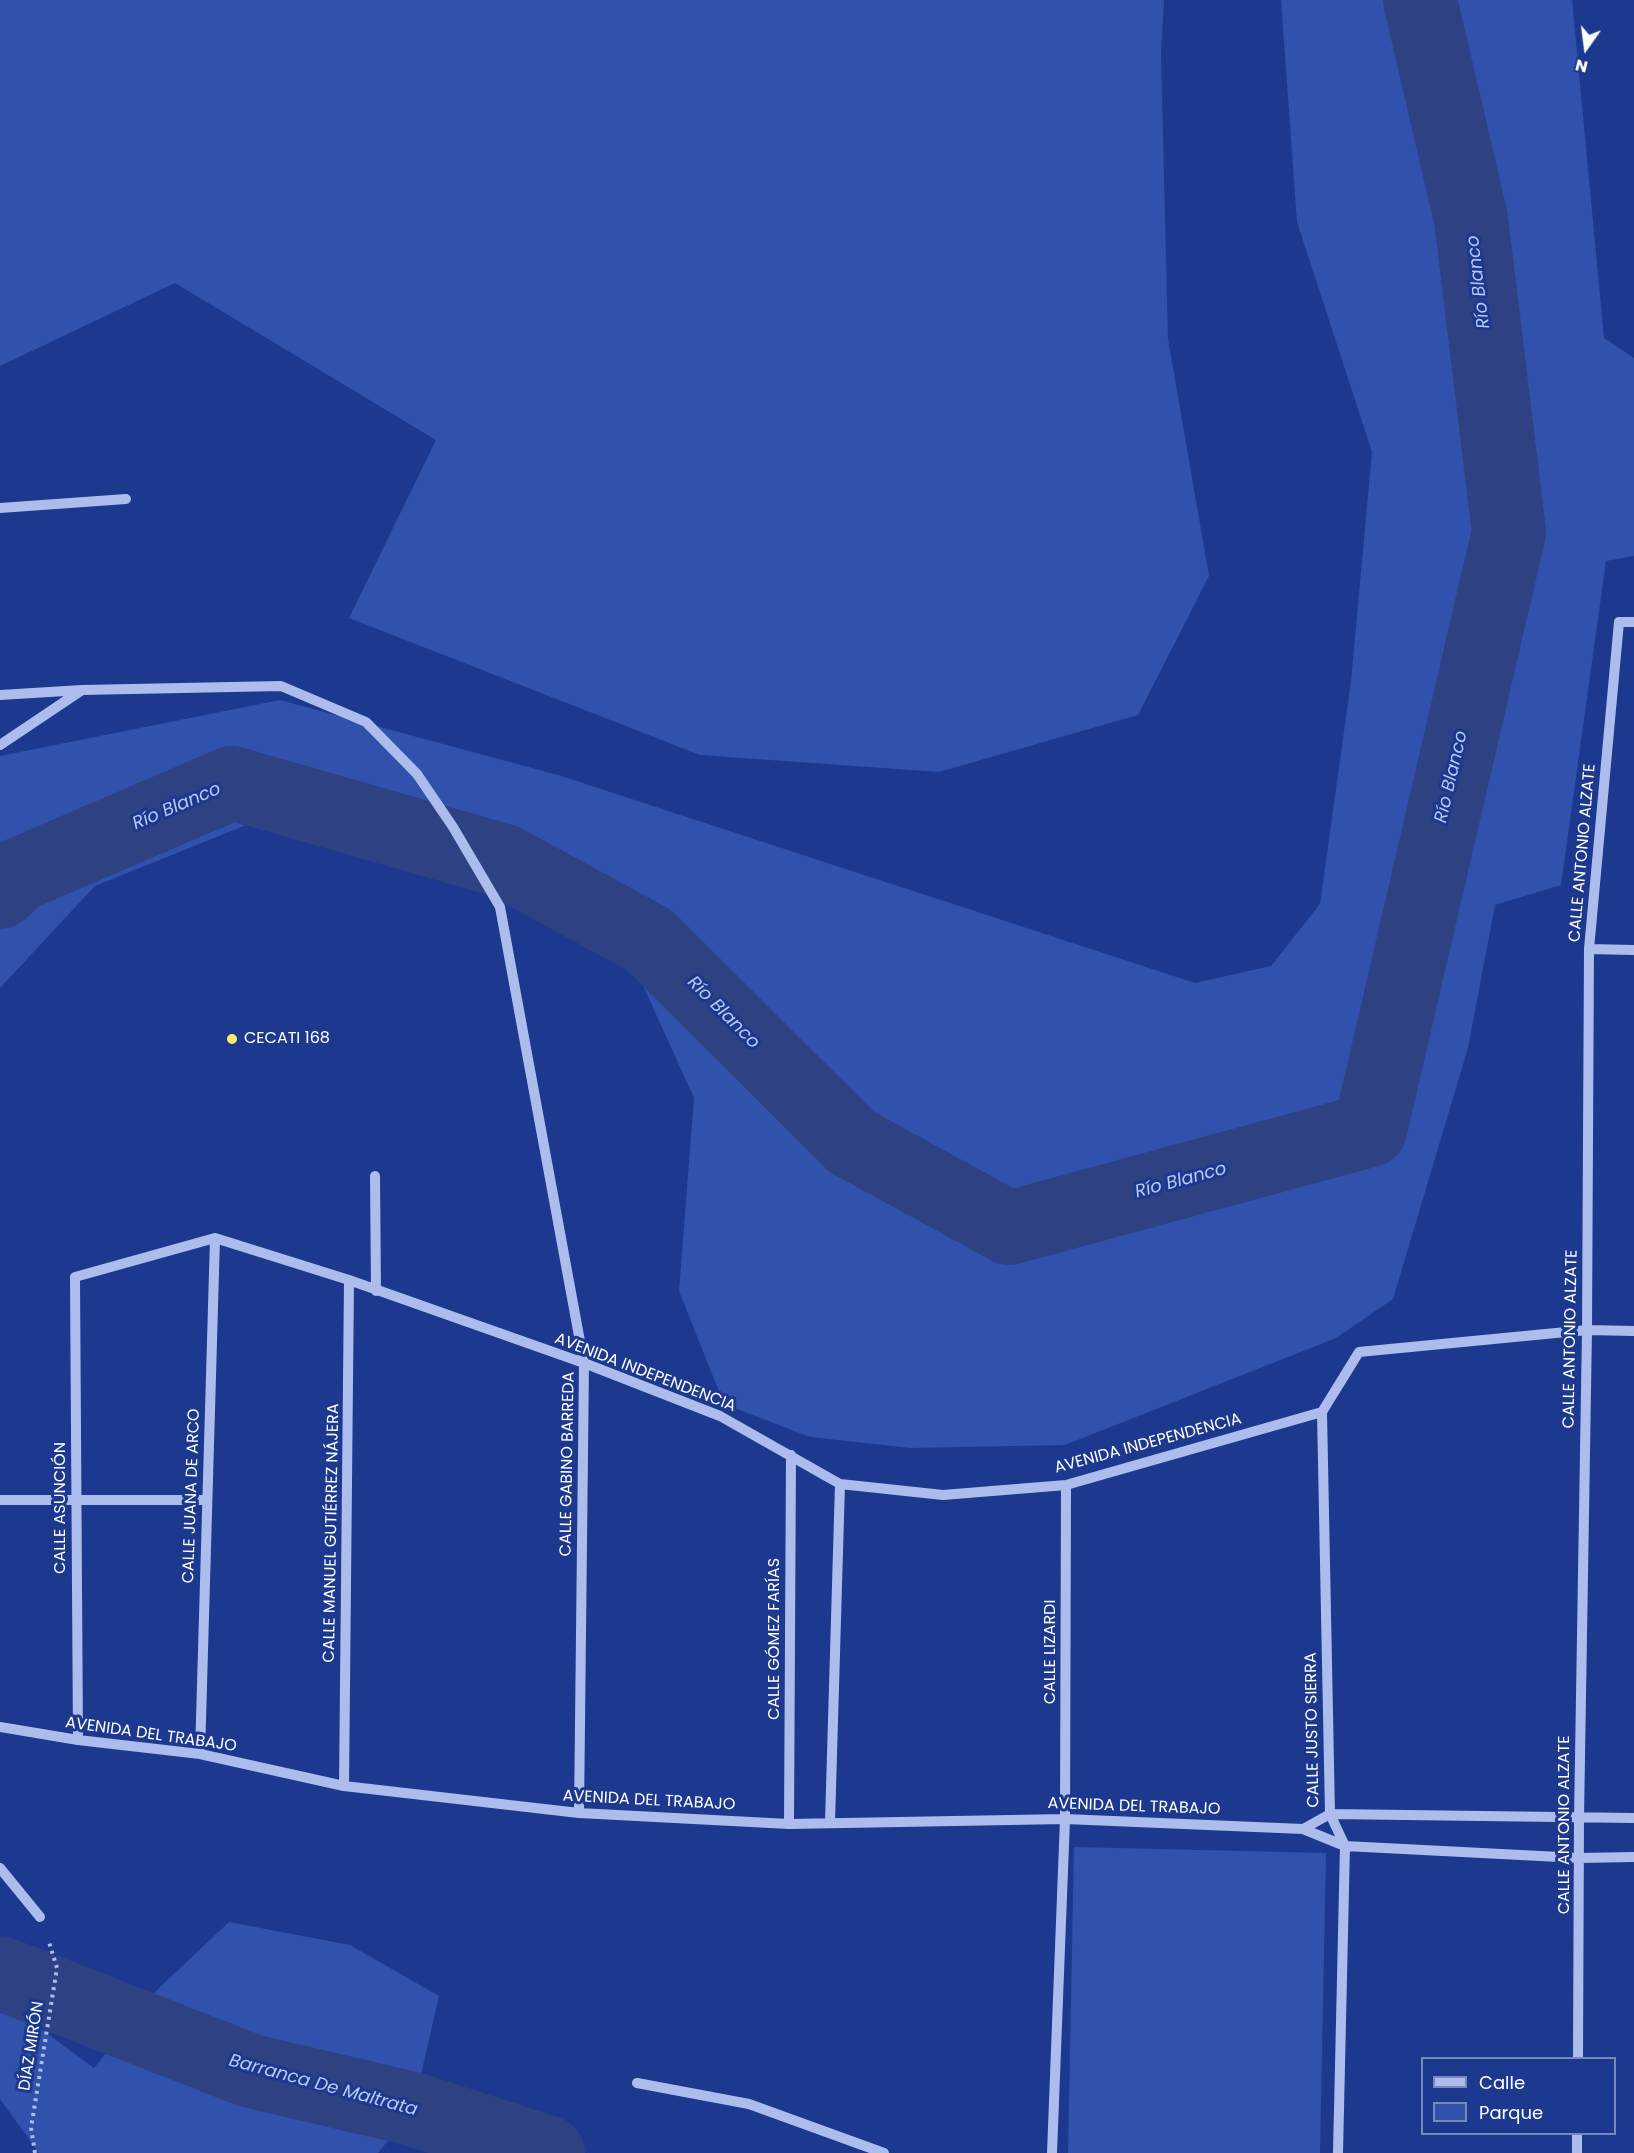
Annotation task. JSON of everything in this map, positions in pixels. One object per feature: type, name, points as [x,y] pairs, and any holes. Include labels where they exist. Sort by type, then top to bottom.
[{"type":"street","points":[[0,508],[126,499]]},
{"type":"street","name":"CALLE ANTONIO ALZATE","points":[[1578,2057],[1589,949],[1619,622],[1634,622]]},
{"type":"street","name":"CALLE GABINO BARREDA","points":[[0,695],[82,690],[281,686],[366,722],[417,774],[453,827],[500,907],[584,1363],[579,1813]]},
{"type":"street","points":[[0,745],[82,690]]},
{"type":"street","points":[[1589,949],[1634,950]]},
{"type":"street","points":[[375,1176],[376,1291]]},
{"type":"street","name":"AVENIDA INDEPENDENCIA","points":[[215,1239],[349,1280],[584,1363],[720,1416],[840,1484],[943,1495],[1066,1485],[1322,1412]]},
{"type":"street","name":"CALLE ASUNCIÓN","points":[[78,1740],[75,1277],[215,1239]]},
{"type":"street","name":"CALLE JUANA DE ARCO","points":[[200,1755],[215,1239]]},
{"type":"street","name":"CALLE MANUEL GUTIÉRREZ NÁJERA","points":[[344,1786],[349,1280]]},
{"type":"street","points":[[1322,1412],[1359,1352],[1587,1330],[1634,1330]]},
{"type":"street","name":"CALLE JUSTO SIERRA","points":[[1322,1412],[1330,1814],[1345,1846],[1338,2153]]},
{"type":"street","name":"CALLE GÓMEZ FARÍAS","points":[[789,1824],[791,1455]]},
{"type":"street","points":[[830,1822],[840,1484]]},
{"type":"street","name":"CALLE LIZARDI","points":[[1065,1819],[1066,1485]]},
{"type":"street","points":[[0,1500],[207,1500]]},
{"type":"street","name":"AVENIDA DEL TRABAJO","points":[[0,1727],[78,1740],[200,1755],[344,1786],[579,1813],[789,1824],[1065,1819],[1302,1829],[1345,1846],[1579,1858],[1634,1857]]},
{"type":"street","points":[[1302,1829],[1330,1814],[1634,1818]]},
{"type":"street","points":[[1052,2153],[1065,1819]]},
{"type":"street","points":[[0,1868],[40,1917]]},
{"type":"street","points":[[637,2083],[749,2104],[884,2153]]},
{"type":"street","points":[[1577,2135],[1577,2153]]},
{"type":"path","name":"DÍAZ MIRÓN","points":[[35,2153],[31,2128],[57,1968]]},
{"type":"green space","points":[[0,0],[1164,0],[1161,54],[1168,339],[1209,576],[1138,715],[939,772],[700,755],[349,618],[436,440],[175,283],[0,366]]},
{"type":"green space","points":[[1281,0],[1572,0],[1604,338],[1634,358],[1634,556],[1606,561],[1561,885],[1495,905],[1468,1048],[1393,1299],[1336,1338],[1065,1445],[910,1448],[810,1437],[724,1404],[679,1291],[694,1098],[636,970],[424,835],[271,815],[95,886],[0,988],[0,756],[280,700],[558,775],[1195,983],[1271,966],[1320,904],[1351,681],[1372,452],[1297,222]]},
{"type":"green space","points":[[1074,1847],[1326,1853],[1320,2153],[1068,2153]]},
{"type":"green space","points":[[229,1922],[350,1945],[439,1996],[413,2109],[378,2153],[39,2153],[0,2099],[0,1999],[94,2068],[159,1988]]},
{"type":"waterway","name":"Río Blanco","points":[[0,892],[18,875],[232,783],[504,861],[649,940],[852,1142],[1009,1228],[1370,1130],[1509,532],[1471,219],[1420,0]]},
{"type":"waterway","name":"Barranca De Maltrata","points":[[0,1973],[251,2071],[413,2109],[548,2153]]},
{"type":"place","name":"CECATI 168","points":[[232,1039]]}]
